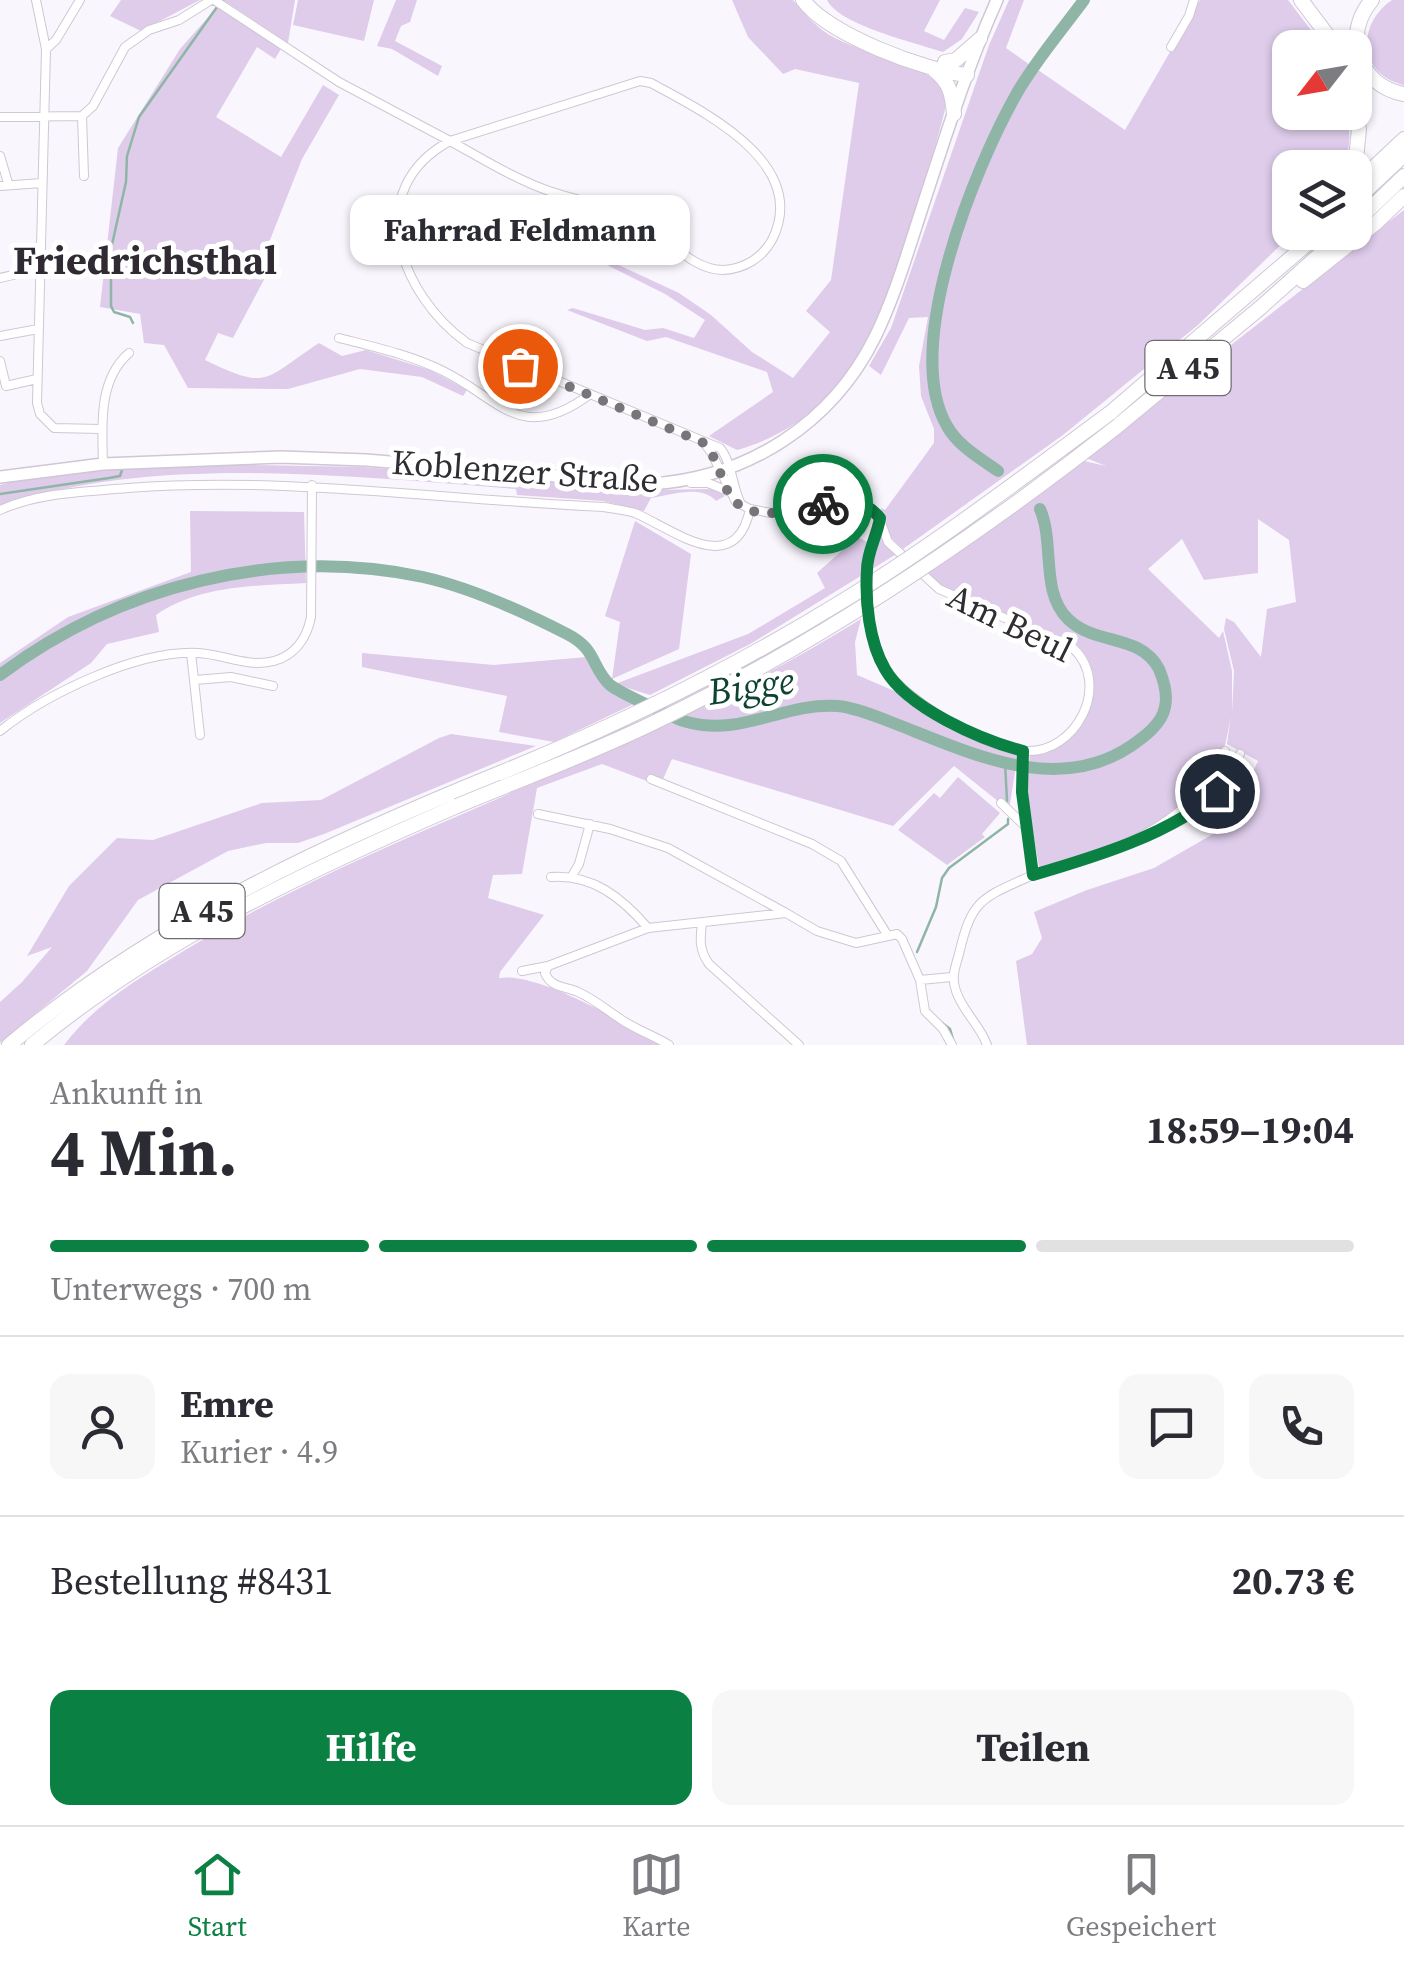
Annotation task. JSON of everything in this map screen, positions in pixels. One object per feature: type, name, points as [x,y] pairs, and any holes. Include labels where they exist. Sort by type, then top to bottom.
[{"type":"highway","points":[[804,0],[816,16],[842,32],[929,66],[967,75]]},
{"type":"highway","points":[[814,0],[826,16],[846,29],[945,62],[967,75]]},
{"type":"highway","points":[[1301,0],[1324,30]]},
{"type":"highway","points":[[1372,0],[1358,25],[1357,53],[1374,80],[1404,94]]},
{"type":"highway","points":[[945,62],[956,60],[980,39]]},
{"type":"highway","points":[[929,66],[946,80],[952,91],[954,114]]},
{"type":"highway","points":[[1372,169],[1404,139]]},
{"type":"highway","points":[[1372,186],[1404,155]]},
{"type":"highway","points":[[1372,207],[1404,176]]},
{"type":"highway","points":[[1260,308],[1303,282],[1404,196]]},
{"type":"highway","points":[[1377,222],[1404,205]]},
{"type":"highway","points":[[1245,300],[1290,250]]},
{"type":"highway","name":"A 45","points":[[1112,421],[1301,250]]},
{"type":"highway","name":"A 45","points":[[32,1045],[128,972],[203,928],[455,800],[641,713],[784,636],[912,556],[1112,421],[1260,308],[1325,250]]},
{"type":"highway","name":"A 45","points":[[9,1045],[62,1001],[191,917],[352,835],[455,800]]},
{"type":"main road","name":"Koblenzer Straße","points":[[0,477],[103,464],[196,458],[332,458],[634,483],[676,482],[753,458],[797,433],[820,413],[862,361],[887,310],[967,75],[997,0]]},
{"type":"street","points":[[36,0],[46,48],[37,403],[48,424],[63,431],[101,430]]},
{"type":"street","points":[[46,48],[56,40],[80,0]]},
{"type":"street","points":[[0,117],[82,116],[93,106],[125,47],[149,30],[178,20],[212,0],[339,82],[450,141],[526,182],[621,213],[707,268],[740,267],[756,259],[776,232],[779,216],[774,184],[744,139],[729,126],[651,82],[626,83],[450,141],[420,161],[399,205],[405,264],[414,288],[445,328],[466,343],[704,443],[753,458]]},
{"type":"street","points":[[1170,47],[1194,0]]},
{"type":"street","points":[[82,116],[84,176]]},
{"type":"street","points":[[0,156],[4,185],[42,183]]},
{"type":"street","points":[[0,278],[39,270]]},
{"type":"street","points":[[0,336],[38,329]]},
{"type":"street","points":[[339,338],[444,372],[492,404],[525,416],[559,413],[588,395]]},
{"type":"street","points":[[103,464],[101,430],[107,386],[114,366],[129,352]]},
{"type":"street","points":[[0,361],[6,386],[37,379]]},
{"type":"street","points":[[704,443],[725,469],[741,504]]},
{"type":"street","points":[[720,448],[726,454],[728,490],[736,502],[750,509],[782,512],[852,501],[868,506],[879,516],[869,550],[867,594],[870,623],[885,670],[913,700],[994,743],[1023,751],[1022,792],[1033,875]]},
{"type":"street","points":[[676,482],[708,482],[728,490]]},
{"type":"street","points":[[0,510],[31,498],[78,492],[199,483],[312,485],[604,507],[632,512],[702,546],[729,542],[741,532],[750,509]]},
{"type":"street","points":[[0,731],[37,706],[108,673],[170,655],[192,653],[257,663],[290,654],[310,625],[312,485]]},
{"type":"street","name":"Am Beul","points":[[879,516],[888,542],[939,590],[1050,636],[1074,648],[1084,660],[1090,682],[1089,700],[1080,719],[1062,741],[1023,751]]},
{"type":"street","points":[[192,653],[200,735]]},
{"type":"street","points":[[195,680],[231,676],[272,686]]},
{"type":"street","points":[[986,1045],[981,1030],[960,1002],[952,977],[966,921],[974,908],[998,890],[1080,862],[1172,820],[1214,777],[1225,750]]},
{"type":"street","points":[[1135,838],[1174,824],[1204,805],[1240,754]]},
{"type":"street","points":[[651,779],[812,844],[841,861],[888,936]]},
{"type":"street","points":[[1001,803],[1027,828]]},
{"type":"street","points":[[538,814],[590,824],[668,848],[818,931],[856,943],[896,934],[902,939],[920,980],[925,1011],[952,1045]]},
{"type":"street","points":[[572,876],[590,824]]},
{"type":"street","points":[[551,877],[572,876],[610,892],[648,928]]},
{"type":"street","points":[[522,971],[548,966],[648,928],[786,914]]},
{"type":"street","points":[[702,923],[702,955],[709,964],[799,1045]]},
{"type":"street","points":[[548,966],[547,980],[556,986],[603,1004],[619,1018],[669,1045]]},
{"type":"street","points":[[920,980],[952,977]]},
{"type":"shaded area","points":[[121,0],[200,0],[141,31],[110,16]]},
{"type":"shaded area","points":[[223,0],[295,0],[288,43]]},
{"type":"shaded area","points":[[298,0],[374,0],[364,41],[293,25]]},
{"type":"shaded area","points":[[396,0],[417,0],[410,22],[401,26],[395,41],[442,66],[438,76],[392,49],[377,46]]},
{"type":"shaded area","points":[[732,0],[793,0],[829,34],[925,73],[948,96],[888,291],[856,359],[809,414],[777,434],[737,450],[709,436],[773,392],[767,372],[666,337],[647,341],[567,310],[573,308],[645,330],[663,328],[694,338],[705,320],[665,294],[595,259],[597,255],[679,293],[711,315],[752,352],[793,378],[830,332],[806,311],[831,280],[859,83],[795,69],[783,74],[748,37]]},
{"type":"shaded area","points":[[827,0],[940,0],[924,31],[944,40],[965,8],[979,12],[962,39],[943,52],[862,25],[834,9]]},
{"type":"shaded area","points":[[1009,0],[1024,0],[1006,48],[1030,65],[1009,105],[1014,107],[1038,70],[1125,130],[1200,0],[1288,0],[1311,30],[1272,30],[1272,130],[1349,130],[1349,147],[1272,150],[1272,250],[1276,250],[1198,325],[1063,435],[903,549],[887,534],[881,508],[885,510],[934,443],[934,429],[921,396],[919,366],[928,317],[909,318],[881,375],[869,366],[891,328],[989,45]]},
{"type":"shaded area","points":[[1392,0],[1404,0],[1404,85],[1389,79],[1372,63],[1370,30],[1380,10]]},
{"type":"shaded area","points":[[217,7],[282,47],[275,59],[257,47],[216,117],[281,157],[323,85],[339,95],[302,159],[266,250],[275,259],[233,338],[218,333],[205,360],[242,376],[265,377],[319,343],[342,356],[366,350],[430,370],[467,390],[463,396],[422,377],[360,369],[288,389],[188,388],[164,345],[144,343],[140,314],[100,307],[118,148],[180,49]]},
{"type":"shaded area","points":[[1404,210],[1404,1045],[1027,1045],[1016,961],[1032,954],[1042,938],[1034,912],[1154,868],[1227,826],[1258,761],[1227,744],[1231,716],[1217,769],[1181,809],[1113,847],[1045,870],[1039,867],[1026,791],[1030,755],[1061,745],[1082,725],[1093,698],[1092,669],[1077,645],[942,587],[927,573],[1084,461],[1106,466],[1086,458],[1353,250],[1372,250],[1372,235]],"holes":[[[1258,519],[1289,540],[1296,602],[1267,609],[1261,657],[1234,622],[1226,618],[1224,629],[1234,671],[1232,713],[1232,671],[1223,631],[1219,638],[1148,569],[1182,539],[1204,580],[1258,573]]]},
{"type":"shaded area","points":[[198,464],[363,467],[649,490],[713,489],[725,496],[716,501],[702,493],[676,493],[651,498],[644,511],[603,501],[517,495],[516,489],[256,473],[124,479],[0,506],[0,485],[23,479],[98,469]]},
{"type":"shaded area","points":[[190,511],[304,512],[306,583],[209,592],[173,605],[156,615],[159,632],[107,644],[91,663],[0,723],[0,663],[68,617],[191,572]]},
{"type":"shaded area","points":[[635,521],[691,554],[679,649],[612,679],[620,622],[605,616]]},
{"type":"shaded area","points":[[881,536],[898,553],[752,643],[650,695],[615,684],[748,634],[825,588],[817,573],[857,537],[872,544]]},
{"type":"shaded area","points":[[861,619],[855,642],[857,675],[904,695],[912,704],[993,747],[1018,753],[1009,810],[954,766],[893,826],[672,759],[660,786],[602,764],[537,788],[522,874],[493,875],[488,898],[544,915],[499,978],[516,978],[559,991],[663,1045],[64,1045],[118,993],[255,911],[366,856],[674,719],[769,672]]},
{"type":"shaded area","points":[[362,653],[494,665],[587,657],[607,687],[640,701],[554,742],[499,732],[507,696],[362,667]]},
{"type":"shaded area","points":[[451,734],[536,746],[298,843],[266,843],[228,851],[138,900],[87,971],[0,1043],[0,1002],[52,947],[27,956],[69,886],[117,838],[153,840],[262,803],[321,800]]},
{"type":"shaded area","points":[[958,777],[1000,813],[982,834],[985,837],[947,865],[898,830],[934,793],[940,798]]},
{"type":"waterway","name":"Bigge","points":[[998,471],[963,446],[947,426],[935,392],[933,351],[938,305],[964,210],[1000,125],[1032,69],[1084,0]]},
{"type":"waterway","points":[[133,323],[111,306],[111,249],[126,182],[127,156],[139,117],[217,7]]},
{"type":"waterway","points":[[0,494],[120,476],[122,470]]},
{"type":"waterway","name":"Bigge","points":[[0,675],[96,617],[148,596],[256,571],[368,569],[441,582],[532,617],[584,646],[610,685],[687,722],[727,725],[800,709],[838,706],[867,713],[983,757],[1044,769],[1073,768],[1103,761],[1147,734],[1163,713],[1166,692],[1159,669],[1141,650],[1079,627],[1059,608],[1040,509]]},
{"type":"waterway","points":[[1005,763],[1007,801]]},
{"type":"waterway","points":[[917,952],[936,907],[942,878],[949,868],[1008,824],[1008,819]]},
{"type":"waterway","points":[[941,1022],[950,1029],[953,1039]]},
{"type":"way so far","points":[[520,366],[704,443],[712,452],[730,496],[750,509],[771,513],[823,504]]},
{"type":"place","name":"Fahrrad Feldmann","points":[[520,366]]},
{"type":"district","name":"Friedrichsthal","points":[[145,260]]},
{"type":"route","points":[[823,504],[862,503],[880,518],[866,568],[870,623],[885,670],[913,700],[994,743],[1023,751],[1022,792],[1033,875],[1080,862],[1174,824],[1204,805],[1217,791]]}]
